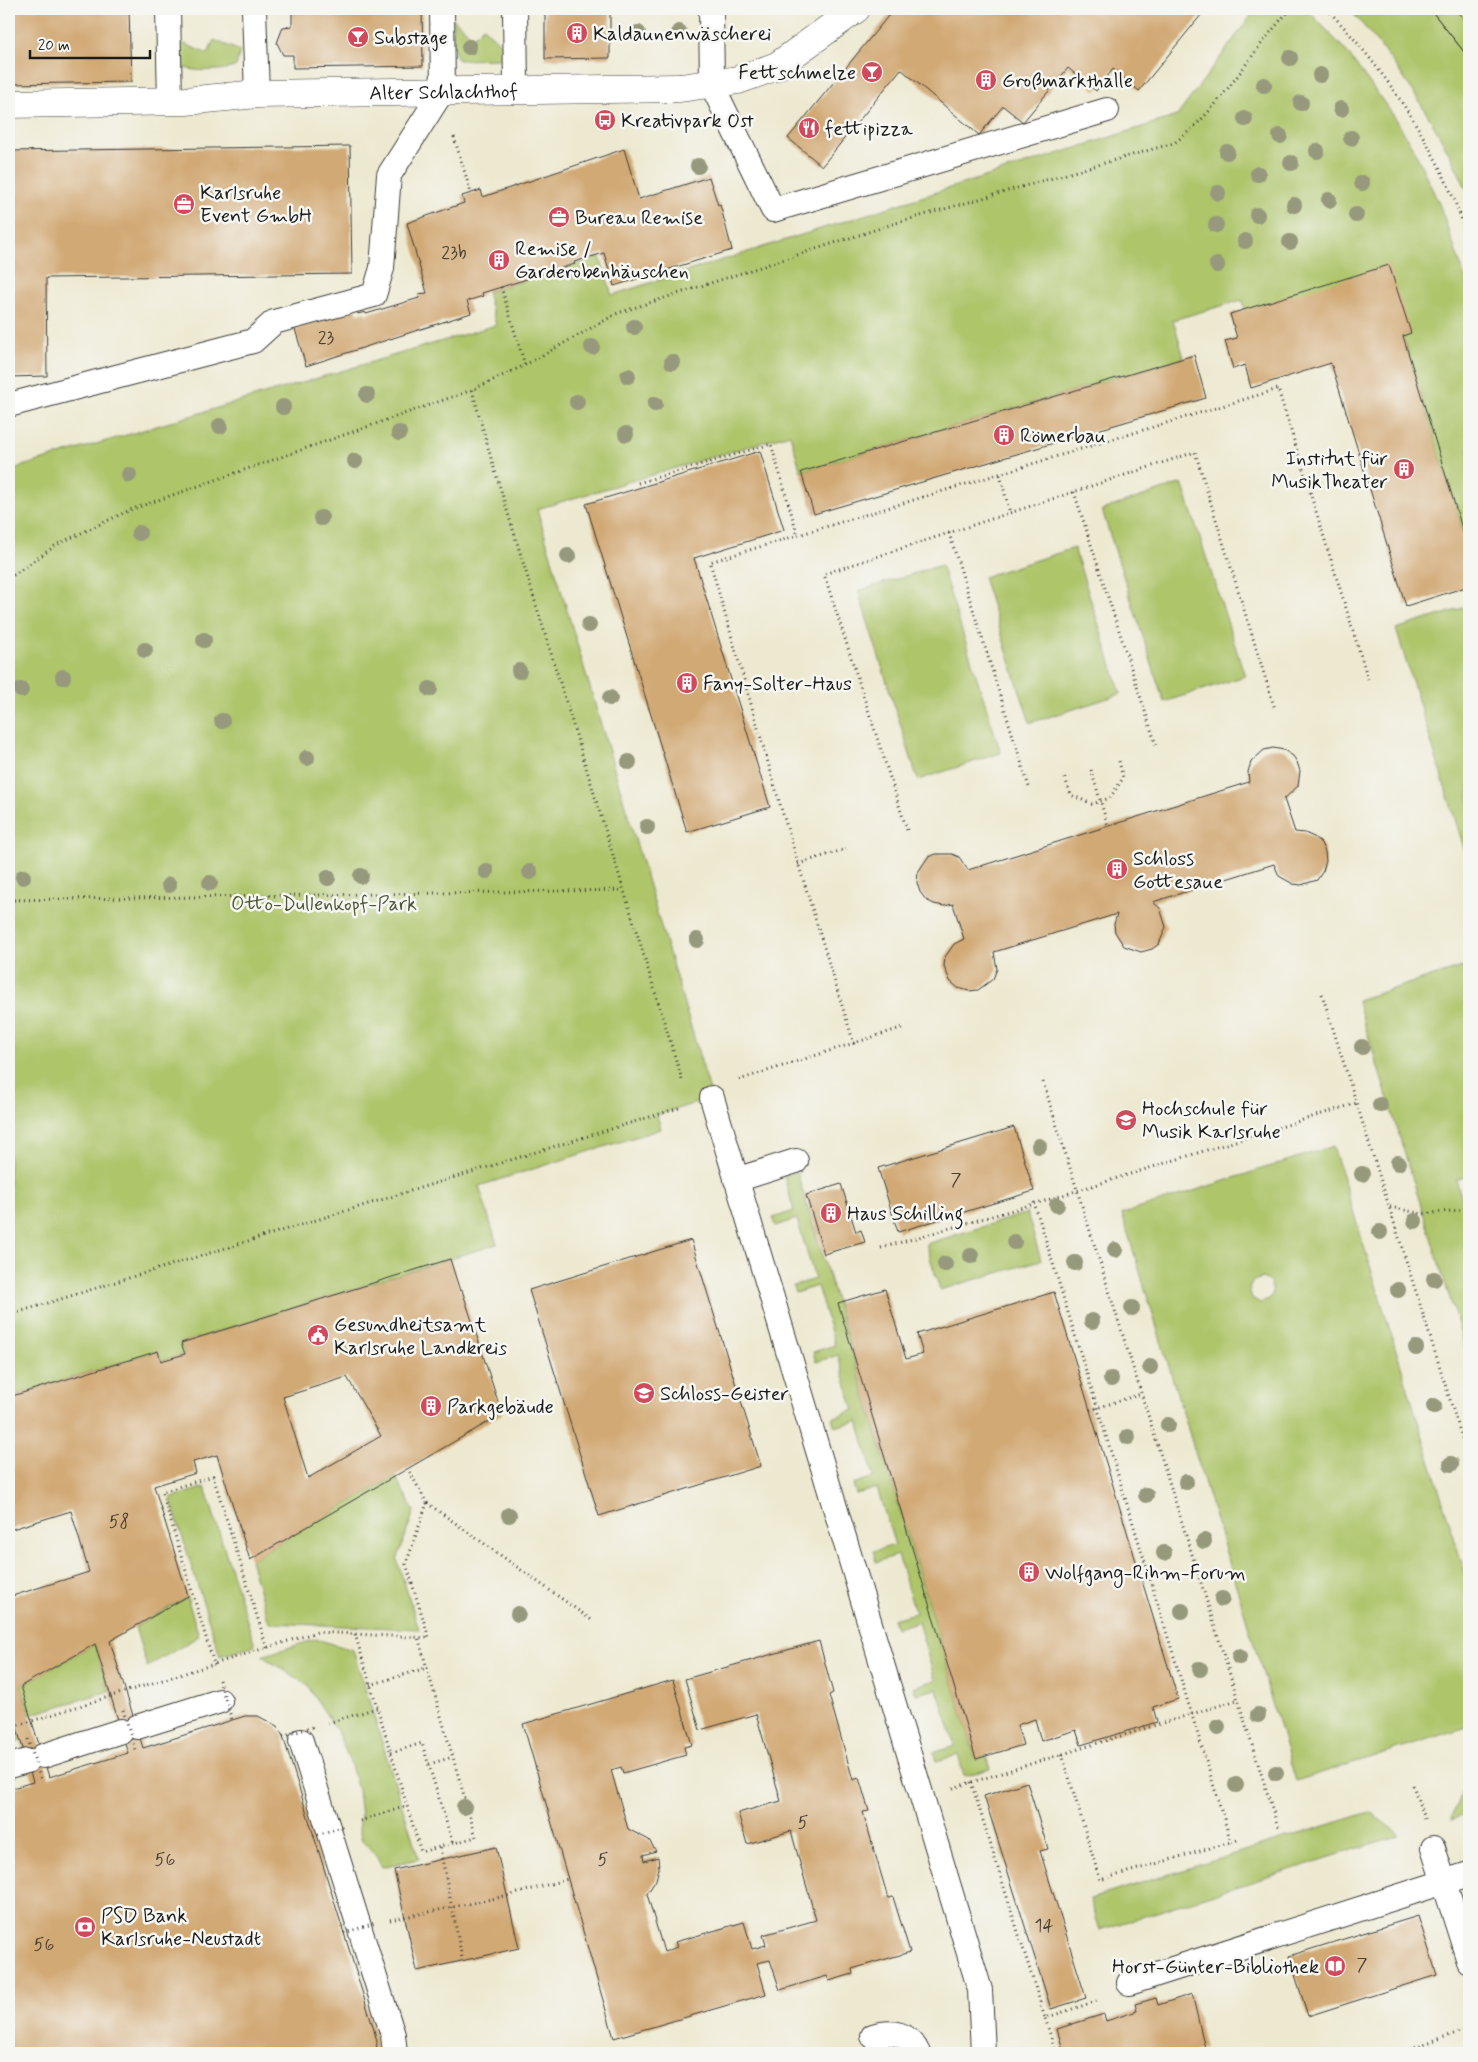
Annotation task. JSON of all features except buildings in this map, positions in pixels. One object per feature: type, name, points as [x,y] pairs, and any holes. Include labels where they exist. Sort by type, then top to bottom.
[{"type":"street","name":"Alter Schlachthof","points":[[9,104],[170,102],[257,94],[680,88],[752,77],[778,66],[856,9]]},
{"type":"lane","points":[[168,9],[170,102]]},
{"type":"lane","points":[[254,9],[257,94]]},
{"type":"lane","points":[[9,405],[253,341],[274,322],[374,295],[382,268],[389,175],[443,90],[442,9]]},
{"type":"lane","points":[[515,9],[516,89]]},
{"type":"lane","points":[[711,9],[712,84],[773,210],[1107,110]]},
{"type":"lane","points":[[712,1098],[980,1990],[983,2053]]},
{"type":"lane","points":[[736,1180],[796,1161]]},
{"type":"lane","points":[[27,1755],[127,1723],[224,1700]]},
{"type":"lane","points":[[299,1735],[385,2008],[393,2035],[395,2053]]},
{"type":"lane","points":[[1433,1848],[1469,1961]]},
{"type":"lane","points":[[1129,1983],[1469,1874]]},
{"type":"lane","points":[[873,2036],[884,2032],[905,2036],[914,2044],[918,2053]]},
{"type":"path","points":[[9,578],[58,544],[130,510],[472,390],[524,365],[618,313],[896,223],[1174,144],[1195,128],[1275,25],[1291,9]]},
{"type":"path","points":[[1327,9],[1349,32],[1398,98],[1429,148],[1469,241]]},
{"type":"path","points":[[443,90],[447,113],[471,193]]},
{"type":"path","points":[[501,287],[524,365]]},
{"type":"path","points":[[854,1044],[798,864],[710,562],[1278,389],[1368,679]]},
{"type":"path","points":[[472,390],[491,458],[684,1086]]},
{"type":"path","points":[[638,483],[771,444],[798,536]]},
{"type":"path","points":[[907,830],[824,574],[949,532],[1195,452],[1276,709]]},
{"type":"path","points":[[1000,475],[1010,513]]},
{"type":"path","points":[[1074,492],[1157,748]]},
{"type":"path","points":[[949,532],[1030,790]]},
{"type":"path","points":[[1065,778],[1071,795],[1092,804],[1110,798],[1124,778],[1119,761]]},
{"type":"path","points":[[1091,770],[1108,826]]},
{"type":"path","points":[[798,864],[846,849]]},
{"type":"path","points":[[9,900],[623,890]]},
{"type":"path","points":[[1322,994],[1469,1460]]},
{"type":"path","points":[[767,1071],[904,1027]]},
{"type":"path","points":[[1043,1082],[1278,1827]]},
{"type":"path","points":[[881,1248],[1077,1191],[1357,1103]]},
{"type":"path","points":[[9,1314],[690,1105]]},
{"type":"path","points":[[1034,1202],[1231,1842]]},
{"type":"path","points":[[1390,1207],[1423,1214],[1469,1209]]},
{"type":"path","points":[[1090,1410],[1141,1394]]},
{"type":"path","points":[[408,1469],[427,1503],[593,1621]]},
{"type":"path","points":[[214,1664],[162,1492],[213,1476],[267,1648]]},
{"type":"path","points":[[9,1728],[318,1632],[430,1638],[406,1564],[427,1503]]},
{"type":"path","points":[[355,1634],[421,1852],[476,1837],[418,1637]]},
{"type":"path","points":[[370,1685],[426,1668]]},
{"type":"path","points":[[979,1780],[1237,1700]]},
{"type":"path","points":[[299,1735],[377,1708]]},
{"type":"path","points":[[127,1723],[136,1750]]},
{"type":"path","points":[[391,1752],[422,1743],[453,1844]]},
{"type":"path","points":[[1062,1754],[1100,1880],[1240,1839]]},
{"type":"path","points":[[27,1755],[41,1780]]},
{"type":"path","points":[[428,1764],[453,1757]]},
{"type":"path","points":[[971,1782],[1056,2053]]},
{"type":"path","points":[[1413,1785],[1416,1793]]},
{"type":"path","points":[[313,1836],[408,1806]]},
{"type":"path","points":[[440,1848],[462,1958]]},
{"type":"path","points":[[344,1933],[375,1923],[511,1895],[568,1878]]},
{"type":"path","points":[[1045,2018],[1087,2004]]},
{"type":"path","points":[[1396,2053],[1469,2029]]},
{"type":"green space","name":"Otto-Dullenkopf-Park","points":[[1256,9],[1307,9],[1346,51],[1396,119],[1415,152],[1440,206],[1469,289],[1469,551],[1403,336],[1410,333],[1245,310],[1242,300],[1173,320],[1184,358],[801,472],[790,434],[537,509],[712,1098],[657,1115],[661,1129],[479,1186],[497,1244],[181,1343],[185,1354],[161,1361],[157,1351],[9,1397],[9,470],[496,325],[487,292],[600,257],[612,295],[1177,116]]},
{"type":"green space","points":[[1349,9],[1469,9],[1469,195],[1445,145],[1416,97],[1385,52]]},
{"type":"green space","points":[[453,18],[473,37],[483,27],[503,46],[500,59],[458,60],[453,47]]},
{"type":"green space","points":[[214,40],[240,51],[236,66],[225,69],[192,70],[182,66],[180,42],[208,54]]},
{"type":"green space","points":[[1182,483],[1245,676],[1164,702],[1102,510]]},
{"type":"green space","points":[[1074,548],[1121,694],[1030,723],[983,577]]},
{"type":"green space","points":[[941,565],[1001,753],[918,780],[858,591]]},
{"type":"green space","points":[[1469,606],[1469,864],[1396,629]]},
{"type":"green space","points":[[1469,965],[1469,1176],[1456,1180],[1469,1222],[1469,1360],[1357,1000]]},
{"type":"green space","points":[[1333,1146],[1469,1586],[1469,1726],[1296,1781],[1122,1214]],"holes":[[[1262,1278],[1270,1282],[1273,1293],[1269,1300],[1260,1303],[1252,1298],[1249,1289],[1253,1281]]]},
{"type":"green space","points":[[797,1172],[976,1759],[986,1756],[990,1769],[964,1776],[958,1755],[936,1761],[933,1753],[955,1746],[937,1689],[916,1694],[913,1687],[935,1680],[918,1622],[896,1628],[893,1619],[915,1613],[898,1555],[876,1562],[873,1551],[895,1545],[877,1488],[856,1494],[853,1484],[874,1477],[858,1421],[835,1427],[832,1418],[854,1410],[838,1355],[816,1362],[813,1352],[835,1345],[817,1286],[795,1293],[793,1286],[815,1279],[797,1219],[775,1226],[773,1218],[794,1211],[784,1176]]},
{"type":"green space","points":[[1027,1213],[1041,1260],[940,1290],[926,1244]]},
{"type":"green space","points":[[395,1476],[414,1511],[397,1560],[419,1629],[269,1623],[250,1560]]},
{"type":"green space","points":[[205,1487],[255,1646],[220,1656],[170,1498]]},
{"type":"green space","points":[[187,1597],[199,1636],[147,1667],[135,1627]]},
{"type":"green space","points":[[316,1639],[353,1650],[419,1859],[382,1867],[376,1855],[362,1840],[359,1830],[361,1816],[358,1790],[350,1762],[337,1731],[307,1685],[262,1656]]},
{"type":"green space","points":[[95,1644],[109,1691],[30,1715],[21,1686]]},
{"type":"green space","points":[[18,1732],[21,1741],[9,1745],[9,1735]]},
{"type":"green space","points":[[1469,1780],[1469,1814],[1451,1820],[1465,1781]]},
{"type":"green space","points":[[1370,1812],[1400,1835],[1100,1930],[1090,1899]]},
{"type":"tram line","points":[[1430,9],[1469,58]]},
{"type":"tram line","points":[[1456,9],[1469,27]]},
{"type":"place","name":"Kaldaunenwäscherei","points":[[577,33]]},
{"type":"place","name":"Substage","points":[[358,37]]},
{"type":"place","name":"Fettschmelze","points":[[872,72]]},
{"type":"place","name":"Großmarkthalle","points":[[986,80]]},
{"type":"place","name":"Kreativpark Ost","points":[[605,120]]},
{"type":"place","name":"fettipizza","points":[[809,128]]},
{"type":"place","name":"Karlsruhe Event GmbH","points":[[184,204]]},
{"type":"place","name":"Bureau Remise","points":[[559,217]]},
{"type":"place","name":"Remise / Garderobenhäuschen","points":[[499,260]]},
{"type":"place","name":"Römerbau","points":[[1004,435]]},
{"type":"place","name":"Institut für MusikTheater","points":[[1404,469]]},
{"type":"place","name":"Fany-Solter-Haus","points":[[687,683]]},
{"type":"place","name":"Schloss Gottesaue","points":[[1117,869]]},
{"type":"place","name":"Hochschule für Musik Karlsruhe","points":[[1126,1120]]},
{"type":"place","name":"Haus Schilling","points":[[831,1213]]},
{"type":"place","name":"Gesundheitsamt Karlsruhe Landkreis","points":[[318,1335]]},
{"type":"place","name":"Schloss-Geister","points":[[644,1393]]},
{"type":"place","name":"Parkgebäude","points":[[431,1406]]},
{"type":"place","name":"Wolfgang-Rihm-Forum","points":[[1029,1572]]},
{"type":"place","name":"PSD Bank Karlsruhe-Neustadt","points":[[85,1927]]},
{"type":"place","name":"Horst-Günter-Bibliothek","points":[[1335,1966]]}]
